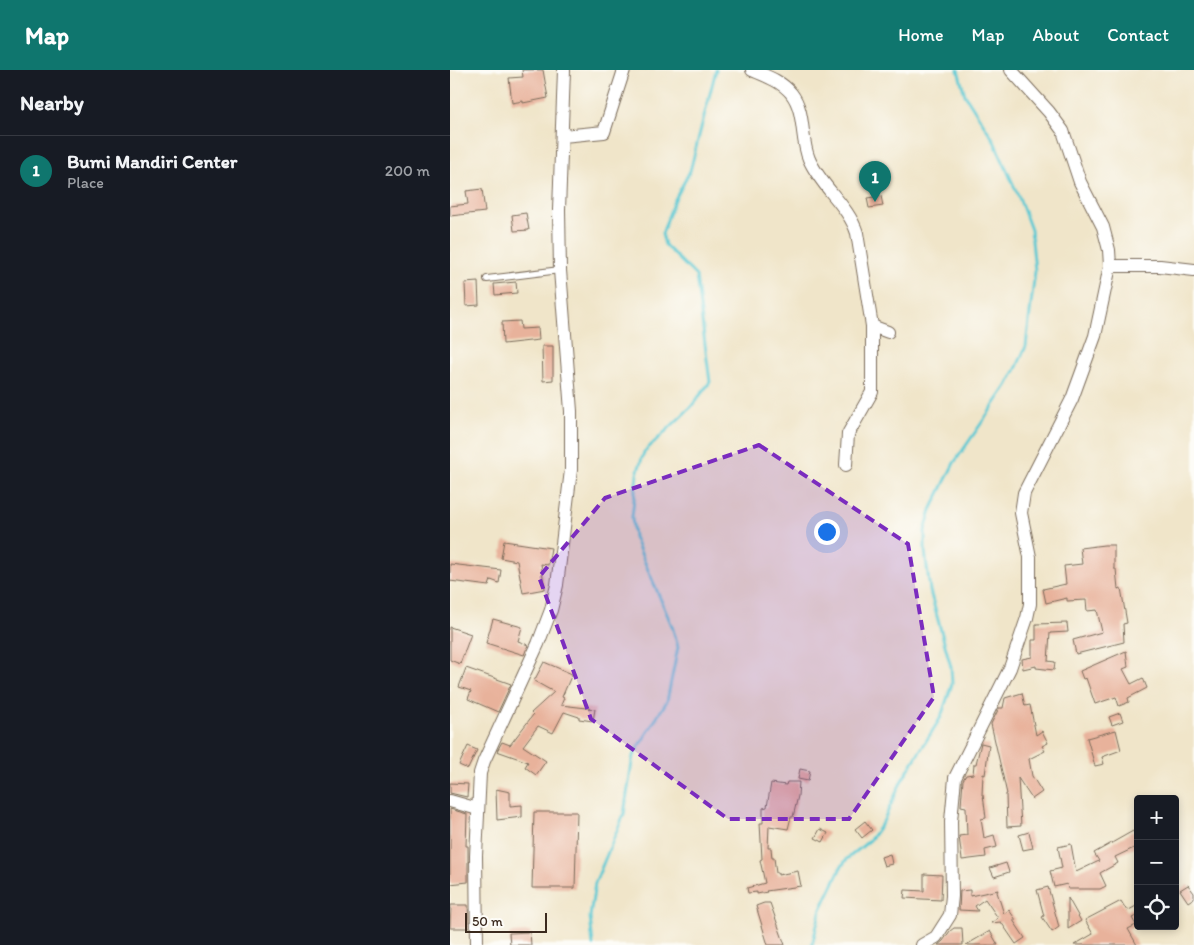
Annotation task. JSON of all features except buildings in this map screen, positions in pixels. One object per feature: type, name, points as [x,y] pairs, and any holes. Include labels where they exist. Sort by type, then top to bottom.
[{"type":"street","points":[[477,945],[480,774],[484,761],[508,713],[541,638],[551,610],[557,586],[571,470],[572,436],[560,270],[559,186],[564,70]]},
{"type":"street","points":[[562,136],[604,132],[624,70]]},
{"type":"street","points":[[752,70],[783,85],[796,100],[800,112],[804,147],[815,172],[853,222],[857,233],[872,326],[872,392],[848,434],[846,464]]},
{"type":"street","points":[[922,945],[936,937],[950,915],[952,896],[951,821],[955,778],[1010,668],[1028,618],[1030,604],[1030,557],[1021,513],[1024,493],[1072,399],[1094,336],[1110,266],[1109,250],[1103,227],[1080,182],[1063,131],[1049,112],[1010,70]]},
{"type":"street","points":[[1110,266],[1160,266],[1194,270]]},
{"type":"street","points":[[872,326],[888,332]]},
{"type":"street","points":[[450,801],[478,808]]},
{"type":"lane","points":[[487,279],[560,270]]},
{"type":"highlighted area","points":[[759,445],[908,544],[934,697],[849,819],[728,819],[591,719],[539,577],[605,498]]},
{"type":"waterway","points":[[593,945],[590,917],[595,883],[624,814],[633,756],[667,701],[678,647],[672,626],[634,537],[632,517],[637,474],[644,452],[691,407],[710,382],[696,276],[665,245],[662,234],[673,203],[690,171],[716,70]]},
{"type":"waterway","points":[[812,945],[821,909],[841,867],[847,859],[870,840],[883,822],[902,780],[941,717],[952,684],[951,667],[930,591],[925,551],[925,530],[931,510],[954,463],[1007,386],[1026,346],[1035,271],[1031,230],[993,139],[965,95],[958,70]]},
{"type":"place","name":"Bumi Mandiri Center","points":[[875,202]]}]
